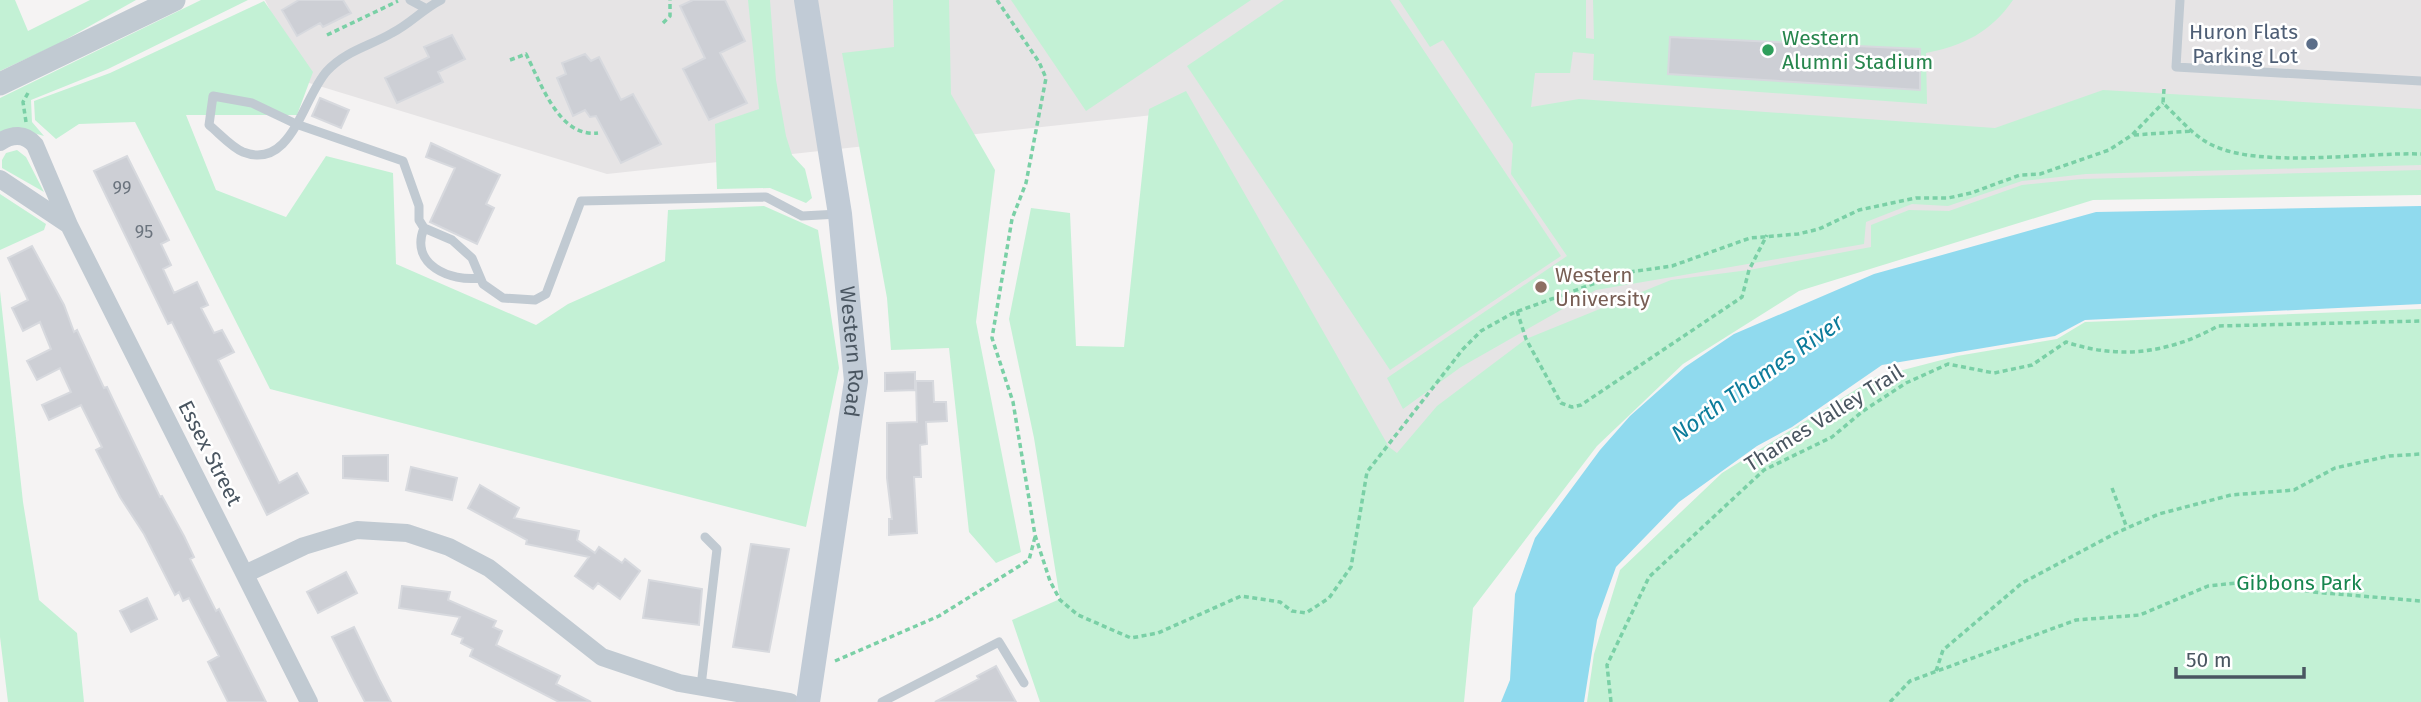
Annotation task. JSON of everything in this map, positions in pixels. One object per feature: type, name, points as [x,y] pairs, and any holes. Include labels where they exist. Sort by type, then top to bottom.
[{"type":"main road","name":"Western Road","points":[[806,0],[840,214],[856,381],[808,702]]},
{"type":"street","points":[[0,84],[174,0]]},
{"type":"street","points":[[0,142],[10,136],[30,139]]},
{"type":"street","name":"Essex Street","points":[[30,139],[69,225],[309,702]]},
{"type":"street","name":"Essex Street","points":[[0,179],[69,225]]},
{"type":"street","points":[[245,574],[304,546],[357,530],[407,533],[449,547],[489,568],[601,657],[679,683],[790,702]]},
{"type":"lane","points":[[410,0],[423,4],[441,0]]},
{"type":"lane","points":[[2180,0],[2176,67],[2421,81]]},
{"type":"lane","points":[[423,4],[394,33],[343,56],[325,72],[296,124],[283,146],[264,155],[241,152],[209,125],[213,96],[252,103],[296,124],[403,161],[419,206],[419,220],[424,228],[452,240],[472,258],[483,284],[503,298],[535,300],[547,294],[580,201],[766,197],[802,216],[840,214]]},
{"type":"lane","points":[[424,228],[421,236],[423,256],[440,272],[460,281],[480,278]]},
{"type":"lane","points":[[701,687],[717,550],[705,537]]},
{"type":"lane","points":[[882,702],[999,642],[1024,683]]},
{"type":"path","points":[[327,35],[400,0]]},
{"type":"path","points":[[663,23],[670,16],[670,0]]},
{"type":"path","points":[[997,0],[1039,62],[1046,78],[1026,183],[1012,219],[992,338],[1013,402],[1035,536],[1050,581],[1060,600],[1078,615],[1130,638],[1158,633],[1241,596],[1280,602],[1293,611],[1306,613],[1329,598],[1352,566],[1367,472],[1463,349],[1481,331],[1517,311],[1623,273],[1672,266],[1767,235],[1798,234],[1819,229],[1859,210],[1916,198],[1948,198],[2020,175],[2040,174],[2109,150],[2132,135],[2163,103],[2164,89]]},
{"type":"path","points":[[510,60],[526,54],[560,120],[588,134],[598,133]]},
{"type":"path","points":[[30,139],[23,102],[32,85]]},
{"type":"path","points":[[2163,103],[2192,131],[2212,145],[2248,157],[2421,154]]},
{"type":"path","points":[[2132,135],[2192,131]]},
{"type":"path","points":[[1517,311],[1526,339],[1561,403],[1572,408],[1581,405],[1741,297],[1749,270],[1767,235]]},
{"type":"path","name":"Thames Valley Trail","points":[[1611,702],[1607,665],[1649,577],[1764,470],[1832,437],[1863,411],[1906,383],[1948,364],[1994,373],[2032,365],[2066,342],[2088,349],[2148,352],[2190,342],[2218,326],[2421,321]]},
{"type":"path","points":[[1936,672],[1943,650],[2022,583],[2127,528],[2160,514],[2231,495],[2294,490],[2335,468],[2389,456],[2421,454]]},
{"type":"path","points":[[2112,488],[2127,528]]},
{"type":"path","points":[[835,661],[939,616],[1029,560],[1035,536]]},
{"type":"path","points":[[1890,702],[1910,681],[2076,620],[2140,615],[2208,586],[2255,581],[2313,592],[2421,601]]},
{"type":"shaded area","name":"Western University","points":[[265,0],[2421,0],[2421,186],[2047,198],[1835,265],[1635,392],[1468,587],[1181,112],[607,174],[306,82]]},
{"type":"green space","points":[[0,0],[15,0],[28,31],[90,0],[136,0],[56,45],[0,71]]},
{"type":"green space","points":[[201,0],[248,0],[108,69],[31,100],[32,122],[44,136],[23,130],[0,132],[0,98]]},
{"type":"green space","points":[[748,0],[770,0],[776,80],[792,155],[805,169],[812,198],[806,203],[770,188],[717,189],[715,124],[759,109]]},
{"type":"green space","points":[[893,0],[949,0],[951,94],[995,170],[976,322],[1021,552],[996,563],[969,532],[949,348],[891,350],[887,298],[842,53],[894,47]]},
{"type":"green space","points":[[1011,0],[1251,0],[1086,111]]},
{"type":"green space","points":[[1284,0],[1390,0],[1561,256],[1390,370],[1187,66]]},
{"type":"green space","points":[[1399,0],[1586,0],[1586,38],[1594,39],[1593,0],[2013,0],[1995,21],[1975,36],[1926,53],[1927,104],[1593,80],[1594,54],[1573,52],[1570,73],[1535,73],[1531,107],[1579,99],[1995,128],[2103,90],[2421,109],[2421,165],[2086,174],[2022,181],[1948,206],[1912,204],[1866,222],[1864,244],[1596,290],[1461,367],[1403,409],[1387,378],[1567,256],[1511,174],[1513,144],[1443,40],[1430,47]]},
{"type":"green space","points":[[264,1],[313,72],[297,115],[186,115],[216,190],[286,217],[326,156],[393,173],[396,264],[536,325],[568,304],[665,261],[668,210],[764,206],[818,230],[839,368],[806,527],[270,389],[135,122],[79,124],[56,139],[35,120],[34,101],[110,73]]},
{"type":"green space","points":[[1186,91],[1389,447],[1397,453],[1437,406],[1526,339],[1671,280],[1749,270],[1871,247],[1871,225],[1909,210],[1949,211],[2022,185],[2081,179],[2421,170],[2421,195],[2093,200],[1799,291],[1683,364],[1597,446],[1473,608],[1464,702],[1040,702],[1012,620],[1060,599],[1034,438],[1009,319],[1031,208],[1070,213],[1076,346],[1124,347],[1149,109]]},
{"type":"green space","points":[[17,150],[26,157],[44,192],[2,168],[6,153]]},
{"type":"green space","points":[[0,194],[46,224],[44,230],[0,250]]},
{"type":"green space","points":[[0,291],[23,502],[39,600],[77,633],[84,702],[8,702],[0,637]]},
{"type":"green space","name":"Gibbons Park","points":[[2421,309],[2421,702],[1587,702],[1594,654],[1620,570],[1722,473],[1876,377],[1957,356],[2057,339],[2085,322]]},
{"type":"water","name":"North Thames River","points":[[2421,206],[2421,304],[2085,320],[2055,336],[1882,365],[1792,427],[1757,446],[1679,502],[1616,567],[1597,620],[1584,702],[1501,702],[1510,680],[1515,594],[1535,538],[1600,450],[1630,416],[1685,367],[1734,334],[1874,274],[2096,212]]},
{"type":"building","points":[[299,0],[343,0],[351,13],[323,27],[320,23],[297,36],[282,10]]},
{"type":"building","points":[[693,0],[725,0],[745,41],[720,53],[747,103],[709,120],[683,69],[705,58],[680,6]]},
{"type":"building","points":[[452,35],[465,59],[438,72],[443,82],[397,103],[385,78],[429,57],[424,47]]},
{"type":"building","points":[[1670,37],[1920,49],[1920,90],[1668,74]]},
{"type":"building","points":[[585,54],[591,61],[599,57],[621,100],[633,94],[661,144],[621,163],[596,116],[590,117],[585,110],[573,116],[557,78],[566,74],[562,63]]},
{"type":"building","points":[[320,98],[349,110],[341,128],[312,116]]},
{"type":"building","points":[[431,143],[500,175],[486,204],[494,208],[477,244],[430,222],[455,168],[426,157]]},
{"type":"building","points":[[127,156],[169,240],[161,244],[171,265],[163,269],[174,293],[197,282],[208,305],[201,308],[214,333],[222,330],[234,352],[218,360],[279,483],[297,473],[308,493],[267,515],[172,322],[168,324],[94,171]]},
{"type":"building","points":[[32,246],[64,305],[74,332],[77,330],[104,388],[107,387],[160,497],[162,496],[184,536],[194,557],[190,559],[216,611],[219,609],[266,702],[228,702],[208,662],[219,656],[189,598],[183,601],[179,592],[175,595],[144,534],[120,497],[96,450],[102,447],[81,405],[49,420],[42,405],[71,392],[60,368],[37,380],[27,361],[51,349],[40,322],[23,331],[12,308],[28,300],[8,258]]},
{"type":"building","points":[[915,372],[915,390],[885,391],[885,373]]},
{"type":"building","points":[[916,381],[933,381],[934,402],[946,402],[947,421],[926,422],[927,444],[920,445],[921,477],[914,477],[917,533],[889,535],[889,519],[892,519],[887,478],[887,423],[917,422]]},
{"type":"building","points":[[388,455],[388,481],[343,478],[343,456]]},
{"type":"building","points":[[411,467],[457,478],[452,500],[406,490]]},
{"type":"building","points":[[480,485],[519,508],[514,518],[579,531],[577,540],[595,553],[599,547],[622,563],[625,559],[640,571],[620,599],[598,583],[593,589],[575,576],[589,557],[526,544],[527,540],[468,508]]},
{"type":"building","points":[[751,544],[789,549],[769,652],[733,647]]},
{"type":"building","points":[[346,572],[357,593],[318,613],[307,592]]},
{"type":"building","points":[[649,580],[702,589],[699,625],[643,618]]},
{"type":"building","points":[[402,586],[450,592],[448,600],[496,621],[493,627],[502,631],[496,645],[560,676],[556,684],[591,702],[559,702],[470,656],[473,649],[461,643],[463,638],[452,634],[460,617],[399,608]]},
{"type":"building","points":[[147,598],[157,619],[131,632],[120,611]]},
{"type":"building","points":[[354,627],[391,702],[365,702],[332,637]]},
{"type":"building","points":[[996,666],[1016,702],[935,702],[979,679],[977,676]]},
{"type":"place","name":"Huron Flats Parking Lot","points":[[2312,44]]},
{"type":"place","name":"Western Alumni Stadium","points":[[1768,50]]},
{"type":"place","name":"Western University","points":[[1541,287]]}]
